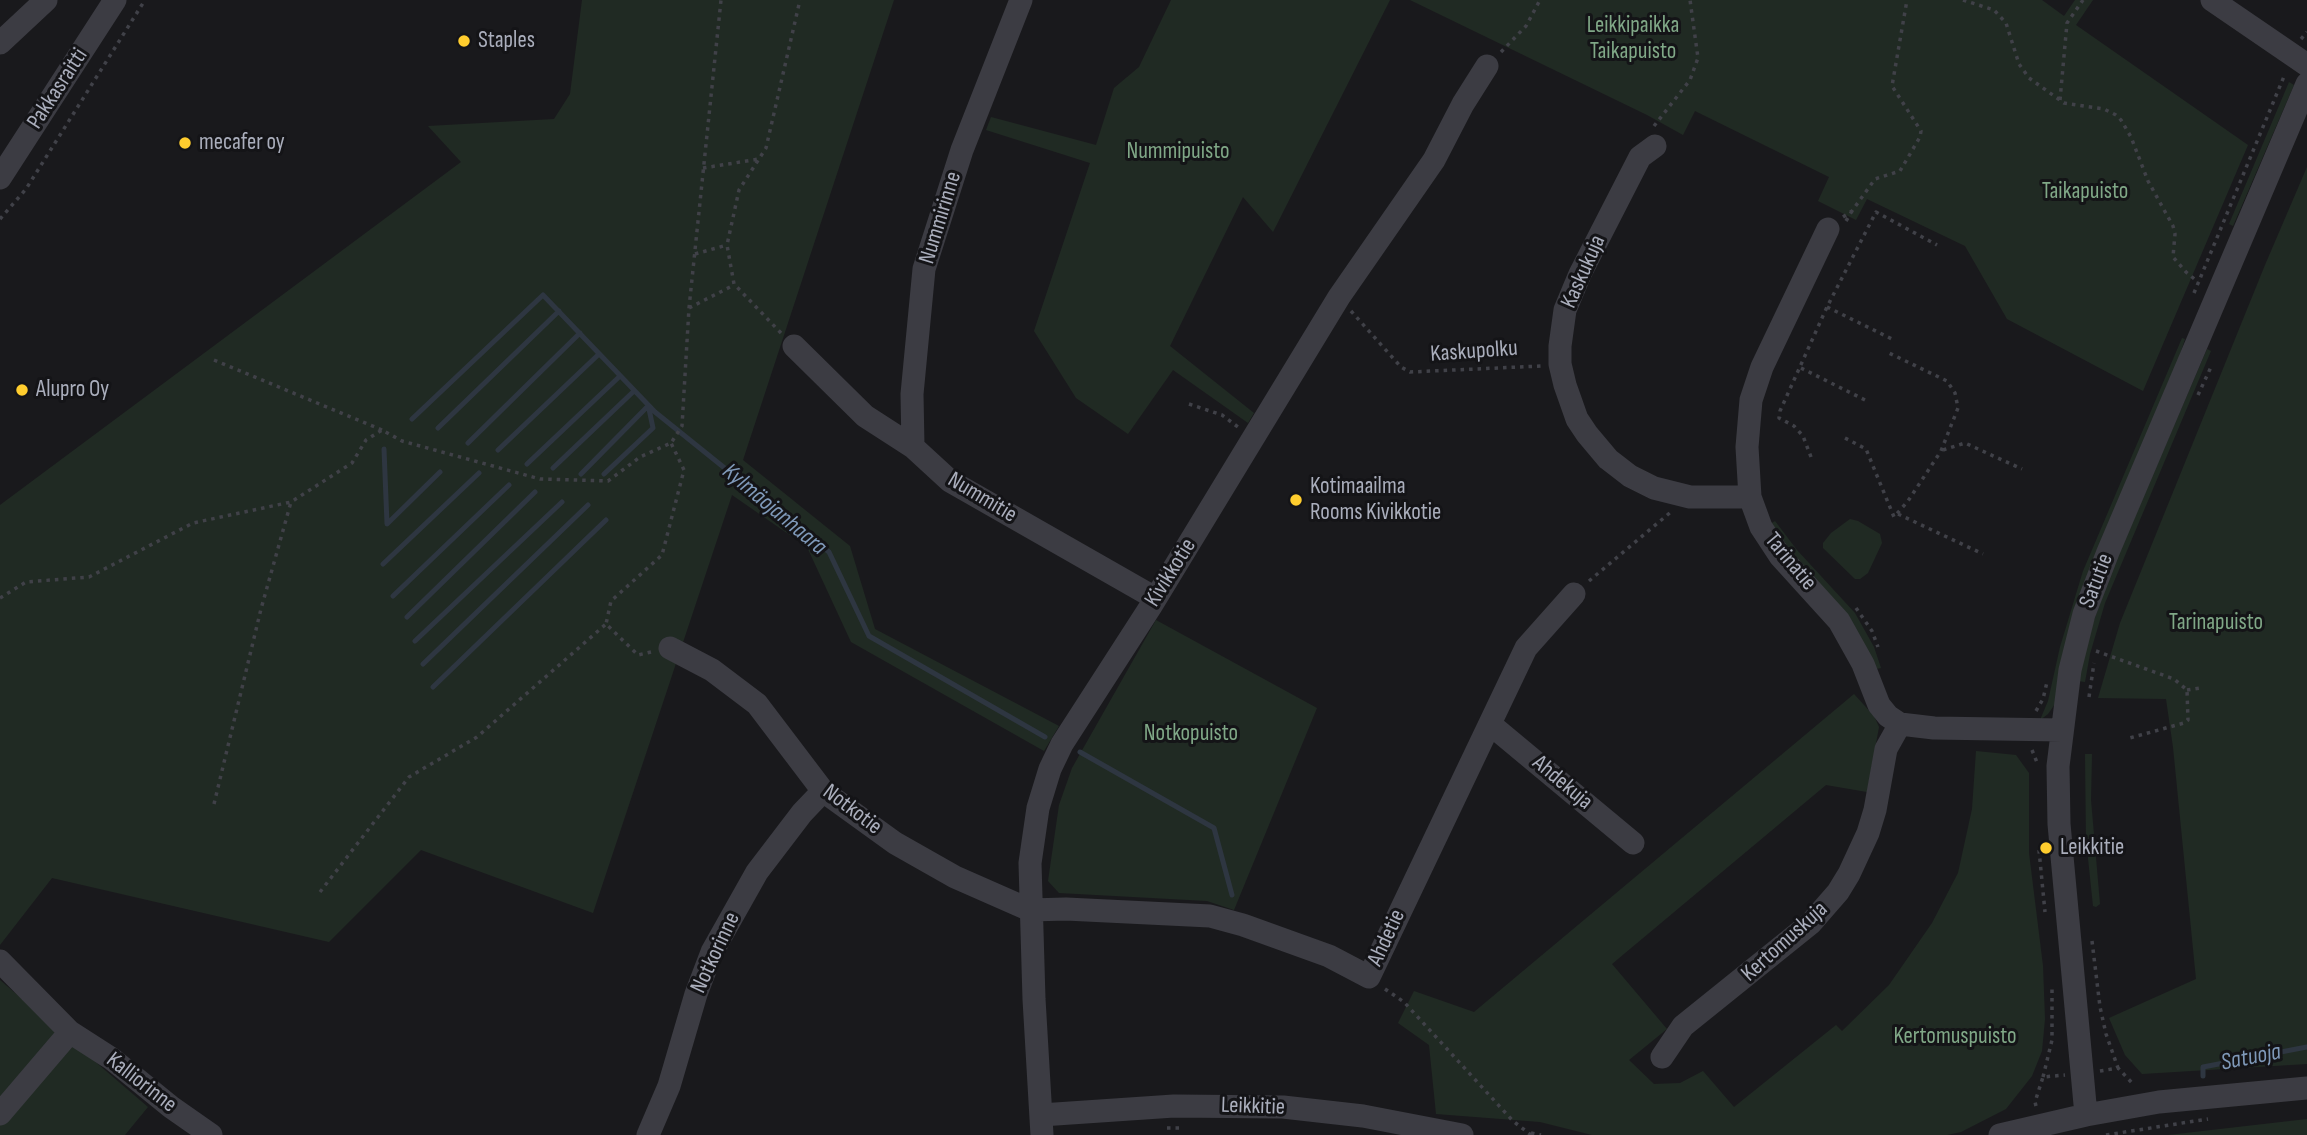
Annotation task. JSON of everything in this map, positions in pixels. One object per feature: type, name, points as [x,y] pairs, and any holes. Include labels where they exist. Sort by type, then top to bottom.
[{"type":"street","points":[[0,43],[46,0]]},
{"type":"street","name":"Pakkasraitti","points":[[0,178],[115,0]]},
{"type":"street","name":"Nummirinne","points":[[913,447],[912,394],[924,269],[962,150],[1021,0]]},
{"type":"street","points":[[2212,0],[2307,65]]},
{"type":"street","name":"Kivikkotie","points":[[1041,1125],[1030,863],[1038,808],[1050,769],[1062,744],[1155,598],[1339,297],[1434,160],[1487,65]]},
{"type":"street","name":"Satutie","points":[[2086,1115],[2059,824],[2058,766],[2070,670],[2084,614],[2108,552],[2307,84]]},
{"type":"street","name":"Kaskukuja","points":[[1647,151],[1580,274],[1565,310],[1560,364],[1565,385],[1577,419],[1608,459],[1642,482],[1665,492],[1690,497],[1750,497]]},
{"type":"street","name":"Tarinatie","points":[[1837,225],[1765,360],[1756,385],[1749,414],[1747,447],[1750,497],[1761,527],[1771,544],[1839,621],[1863,664],[1879,705],[1888,716],[1900,724]]},
{"type":"street","name":"Nummitie","points":[[794,346],[865,416],[913,447],[950,481],[1155,598]]},
{"type":"street","name":"Ahdetie","points":[[1030,910],[1066,909],[1210,916],[1329,956],[1369,977],[1526,648],[1574,594]]},
{"type":"street","name":"Notkotie","points":[[670,648],[712,670],[757,704],[823,791],[905,848],[955,877],[1030,910]]},
{"type":"street","name":"Ahdekuja","points":[[1490,724],[1633,843]]},
{"type":"street","points":[[1900,724],[1934,729],[2062,730]]},
{"type":"street","name":"Kertomuskuja","points":[[1662,1058],[1683,1026],[1811,923],[1838,892],[1868,833],[1886,748],[1900,724]]},
{"type":"street","name":"Notkorinne","points":[[648,1135],[669,1086],[696,994],[712,952],[757,872],[802,813],[823,791]]},
{"type":"street","name":"Kalliorinne","points":[[0,961],[70,1032],[112,1059],[171,1107],[211,1135]]},
{"type":"street","points":[[0,1114],[70,1032]]},
{"type":"street","points":[[2000,1135],[2086,1115],[2159,1102],[2307,1088]]},
{"type":"street","name":"Leikkitie","points":[[1041,1125],[1155,1106],[1259,1106],[1363,1116],[1462,1135]]},
{"type":"path","points":[[0,219],[26,189],[145,0]]},
{"type":"path","points":[[214,360],[382,430],[402,442],[540,479],[608,481],[640,457],[671,443],[682,426],[689,308],[721,0]]},
{"type":"path","points":[[794,346],[734,284],[727,245],[739,190],[766,148],[800,0]]},
{"type":"path","points":[[1487,65],[1526,26],[1540,0]]},
{"type":"path","points":[[1647,151],[1656,120],[1690,80],[1698,58],[1690,0]]},
{"type":"path","points":[[1837,225],[1852,211],[1875,179],[1900,171],[1920,137],[1921,131],[1892,86],[1907,0]]},
{"type":"path","points":[[1963,0],[1994,10],[2006,23],[2019,64],[2029,78],[2073,106],[2116,114],[2131,137],[2148,181],[2173,226],[2173,257],[2186,272],[2218,292]]},
{"type":"path","points":[[2060,100],[2067,23],[2083,0]]},
{"type":"path","points":[[704,168],[759,159]]},
{"type":"path","points":[[1837,225],[1852,211]]},
{"type":"path","points":[[1811,457],[1803,436],[1794,426],[1779,418],[1780,411],[1827,307],[1875,212],[1937,244]]},
{"type":"path","points":[[695,254],[727,245]]},
{"type":"path","points":[[689,308],[734,284]]},
{"type":"path","name":"Kaskupolku","points":[[1339,297],[1401,367],[1410,372],[1560,364]]},
{"type":"path","points":[[1827,307],[1892,339]]},
{"type":"path","points":[[1845,438],[1866,449],[1894,517],[1941,451],[1958,408],[1955,393],[1947,381],[1886,352]]},
{"type":"path","points":[[2194,406],[2214,359]]},
{"type":"path","points":[[1800,368],[1866,400]]},
{"type":"path","points":[[1189,404],[1222,415],[1254,438]]},
{"type":"path","points":[[0,598],[26,582],[89,577],[193,523],[291,502],[352,463],[366,440],[382,430]]},
{"type":"path","points":[[320,892],[409,777],[477,737],[607,624],[611,601],[662,555],[684,470],[671,443]]},
{"type":"path","points":[[1941,451],[1965,443],[2022,469]]},
{"type":"path","points":[[1574,594],[1690,497]]},
{"type":"path","points":[[214,804],[261,609],[291,502]]},
{"type":"path","points":[[1898,514],[1983,554]]},
{"type":"path","points":[[1852,604],[1872,631],[1881,654]]},
{"type":"path","points":[[607,624],[638,655],[670,648]]},
{"type":"path","points":[[2087,705],[2096,651],[2174,679],[2187,690],[2188,720],[2126,739]]},
{"type":"path","points":[[2187,690],[2200,688]]},
{"type":"path","points":[[2092,940],[2105,1034],[2118,1069]]},
{"type":"path","points":[[1369,977],[1404,1002],[1513,1121],[1531,1134],[1541,1135]]},
{"type":"path","points":[[2106,1135],[2220,1118]]},
{"type":"path","points":[[1158,1129],[1185,1128]]},
{"type":"green space","points":[[582,0],[894,0],[743,460],[850,546],[875,629],[1059,726],[1044,751],[851,642],[807,547],[732,495],[593,913],[421,850],[329,942],[52,878],[0,945],[0,505],[461,162],[428,126],[554,119],[570,94]]},
{"type":"green space","name":"Nummipuisto","points":[[1171,0],[1390,0],[1273,232],[1243,197],[1170,346],[1254,413],[1248,423],[1173,370],[1128,434],[1076,398],[1034,331],[1090,163],[986,130],[991,117],[1096,145],[1114,88],[1139,67]]},
{"type":"green space","name":"Taikapuisto","points":[[1410,0],[2042,0],[2064,16],[2075,0],[2093,0],[2076,25],[2248,145],[2143,391],[2007,319],[1965,246],[1867,199],[1856,220],[1818,201],[1829,177],[1695,111],[1683,135]]},
{"type":"green space","points":[[2289,82],[2294,85],[2233,226],[2229,224]]},
{"type":"green space","name":"Tarinapuisto","points":[[2307,167],[2307,1064],[2142,1074],[2125,1055],[2109,1018],[2196,979],[2173,747],[2166,699],[2098,698],[2120,623]]},
{"type":"green space","points":[[2182,338],[2185,339],[2175,370],[2055,704],[2040,720],[2048,701],[2060,647],[2083,571]]},
{"type":"green space","points":[[2207,349],[2211,351],[2105,603],[2085,682],[2078,681],[2093,623],[2113,567]]},
{"type":"green space","points":[[1850,519],[1880,534],[1882,543],[1868,573],[1860,579],[1855,579],[1823,548],[1823,543],[1831,533]]},
{"type":"green space","points":[[1775,521],[1797,550],[1855,613],[1874,647],[1881,668],[1876,669],[1793,558],[1770,524]]},
{"type":"green space","name":"Notkopuisto","points":[[1156,620],[1317,708],[1234,910],[1207,901],[1059,893],[1048,881],[1059,805],[1072,768]]},
{"type":"green space","name":"Kertomuspuisto","points":[[1854,694],[1874,716],[1879,727],[1867,792],[1826,785],[1612,964],[1667,1029],[1629,1060],[1654,1084],[1680,1083],[1703,1071],[1734,1107],[1836,1025],[1842,1031],[1889,985],[1932,923],[1958,873],[1972,809],[1976,751],[2016,755],[2029,773],[2029,853],[2043,966],[2045,1019],[2042,1051],[2032,1076],[2006,1109],[1961,1132],[1947,1135],[1592,1135],[1540,1122],[1436,1114],[1429,1045],[1398,1023],[1414,991],[1474,1012]]},
{"type":"green space","points":[[2085,754],[2092,754],[2091,800],[2100,904],[2096,907],[2093,906],[2086,839]]},
{"type":"green space","points":[[0,980],[148,1107],[125,1135],[0,1135]]},
{"type":"green space","points":[[2307,1119],[2307,1135],[2168,1135]]},
{"type":"waterway","name":"Kylmäojanhaara","points":[[412,419],[543,295],[655,412],[829,552],[869,636],[1045,737]]},
{"type":"waterway","points":[[438,428],[559,311]]},
{"type":"waterway","points":[[468,443],[580,333]]},
{"type":"waterway","points":[[498,450],[599,354]]},
{"type":"waterway","points":[[527,464],[620,376]]},
{"type":"waterway","points":[[553,468],[634,391]]},
{"type":"waterway","points":[[581,474],[648,406]]},
{"type":"waterway","points":[[604,474],[653,428],[649,409]]},
{"type":"waterway","points":[[384,449],[387,524],[440,472]]},
{"type":"waterway","points":[[383,564],[479,473]]},
{"type":"waterway","points":[[393,596],[509,485]]},
{"type":"waterway","points":[[407,617],[535,492]]},
{"type":"waterway","points":[[415,641],[562,502]]},
{"type":"waterway","points":[[423,664],[588,505]]},
{"type":"waterway","points":[[433,687],[606,520]]},
{"type":"waterway","name":"Kylmäojanhaara","points":[[1080,752],[1214,828],[1232,895]]},
{"type":"waterway","name":"Satuoja","points":[[2203,1076],[2203,1067],[2307,1047]]},
{"type":"place","name":"Staples","points":[[464,41]]},
{"type":"place","name":"mecafer oy","points":[[185,143]]},
{"type":"place","name":"Alupro Oy","points":[[22,390]]},
{"type":"place","name":"Kotimaailma Rooms Kivikkotie","points":[[1296,500]]},
{"type":"place","name":"Leikkitie","points":[[2046,848]]},
{"type":"park label","name":"Leikkipaikka Taikapuisto","points":[[1633,39]]}]
